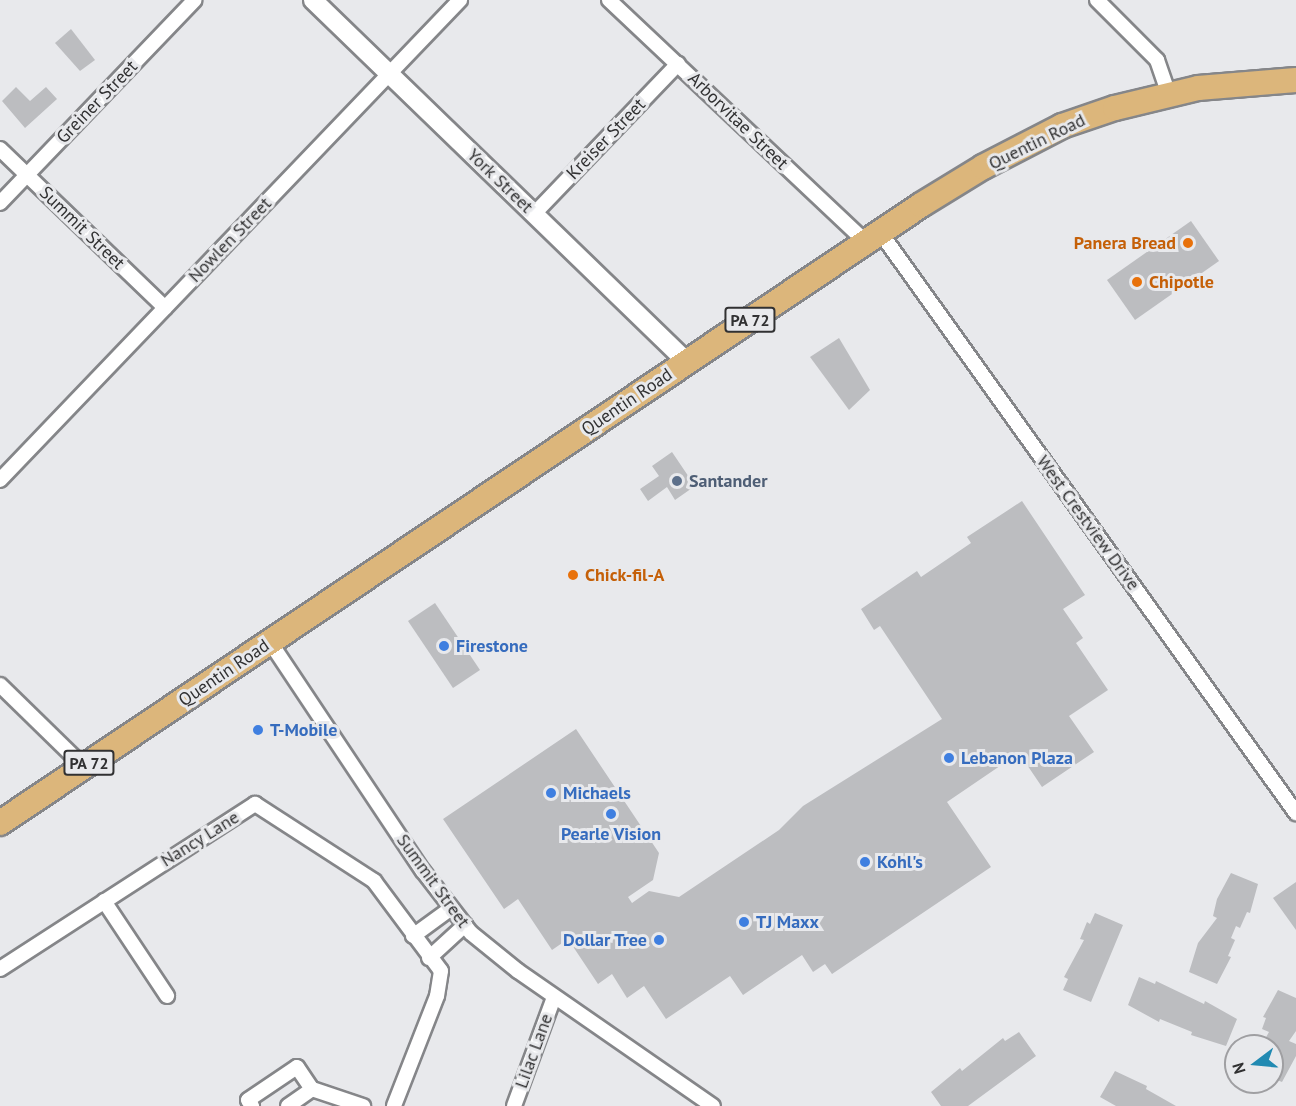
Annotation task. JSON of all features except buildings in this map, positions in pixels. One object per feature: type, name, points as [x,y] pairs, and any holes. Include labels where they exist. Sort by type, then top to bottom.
[{"type":"highway","name":"Quentin Road","points":[[0,823],[873,237],[1037,138],[1097,113],[1169,94],[1230,84],[1296,80]]},
{"type":"street","name":"Greiner Street","points":[[0,203],[195,0]]},
{"type":"street","name":"York Street","points":[[313,0],[687,362]]},
{"type":"street","name":"Nowlen Street","points":[[0,480],[460,0]]},
{"type":"street","name":"Arborvitae Street","points":[[609,0],[873,237]]},
{"type":"street","points":[[1097,0],[1157,60],[1169,94]]},
{"type":"street","name":"Kreiser Street","points":[[534,214],[678,64]]},
{"type":"street","name":"Summit Street","points":[[0,149],[165,308]]},
{"type":"street","name":"West Crestview Drive","points":[[873,237],[1296,813]]},
{"type":"street","name":"Summit Street","points":[[270,642],[450,909],[465,925],[501,959],[714,1106]]},
{"type":"street","points":[[0,685],[84,767]]},
{"type":"street","name":"Nancy Lane","points":[[0,969],[255,804],[374,881],[413,936]]},
{"type":"street","points":[[104,902],[167,996]]},
{"type":"street","points":[[394,1106],[437,996],[441,971],[413,936],[450,909]]},
{"type":"street","points":[[429,958],[465,925]]},
{"type":"street","name":"Lilac Lane","points":[[514,1106],[554,997]]},
{"type":"street","points":[[252,1106],[248,1100],[297,1067],[312,1089],[363,1106]]},
{"type":"street","points":[[288,1106],[312,1089]]},
{"type":"place","name":"Panera Bread","points":[[1188,243]]},
{"type":"place","name":"Chipotle","points":[[1137,282]]},
{"type":"place","name":"Santander","points":[[677,481]]},
{"type":"place","name":"Chick-fil-A","points":[[573,575]]},
{"type":"place","name":"Firestone","points":[[444,646]]},
{"type":"place","name":"T-Mobile","points":[[258,730]]},
{"type":"place","name":"Lebanon Plaza","points":[[949,758]]},
{"type":"place","name":"Michaels","points":[[551,793]]},
{"type":"place","name":"Pearle Vision","points":[[611,814]]},
{"type":"place","name":"Kohl's","points":[[865,862]]},
{"type":"place","name":"TJ Maxx","points":[[744,922]]},
{"type":"place","name":"Dollar Tree","points":[[659,940]]}]
